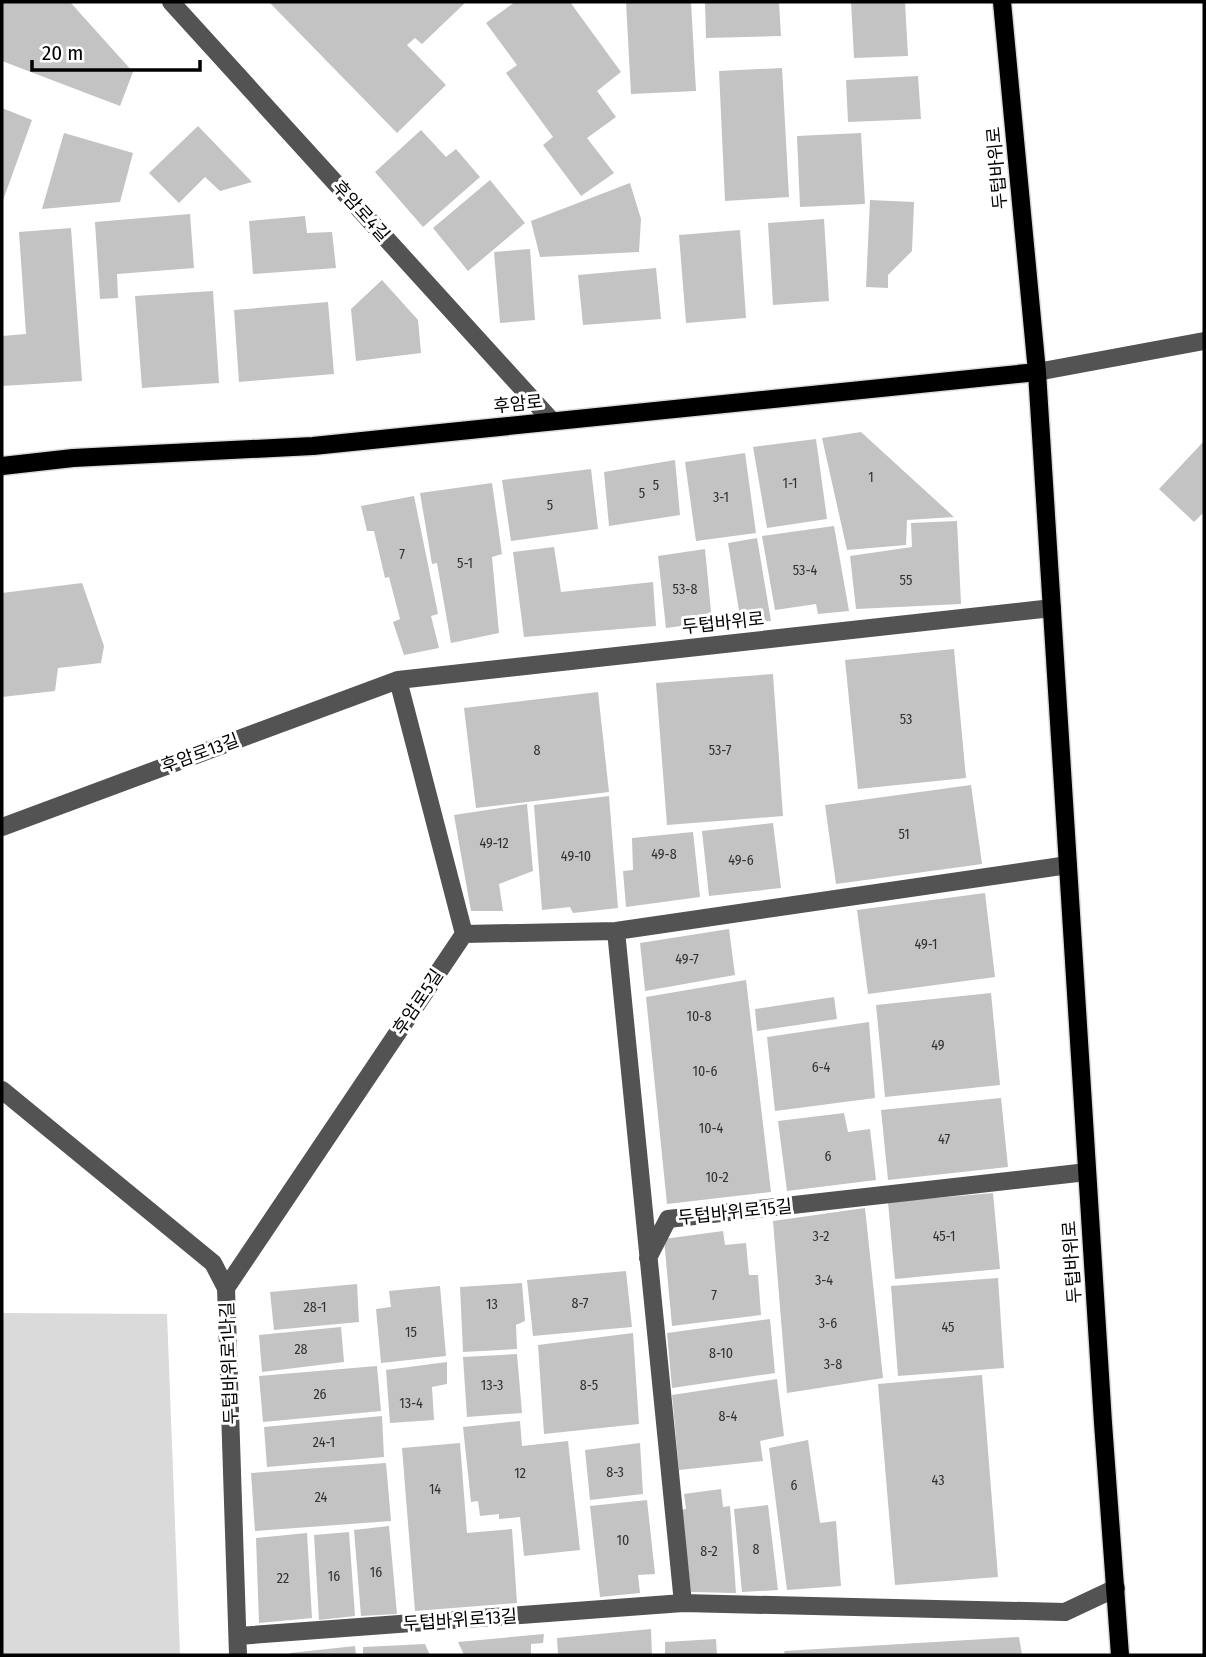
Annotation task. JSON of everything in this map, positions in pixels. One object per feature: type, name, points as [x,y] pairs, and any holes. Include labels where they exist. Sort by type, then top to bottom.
[{"type":"main road","name":"두텁바위로","points":[[1002,2],[1037,372],[1120,1655]]},
{"type":"main road","name":"후암로","points":[[2,466],[73,458],[313,446],[1037,372]]},
{"type":"street","name":"후암로4길","points":[[171,2],[552,421]]},
{"type":"street","points":[[1037,372],[1204,341]]},
{"type":"street","name":"두텁바위로","points":[[398,680],[1052,608]]},
{"type":"street","points":[[398,680],[464,934],[616,931],[1068,866]]},
{"type":"street","name":"후암로13길","points":[[2,827],[398,680]]},
{"type":"street","points":[[616,931],[683,1604]]},
{"type":"street","name":"후암로5길","points":[[226,1288],[464,934]]},
{"type":"street","name":"두텁바위로1나길","points":[[2,1090],[213,1263],[226,1288],[238,1655]]},
{"type":"street","name":"두텁바위로15길","points":[[648,1258],[668,1219],[1087,1172]]},
{"type":"street","name":"두텁바위로13길","points":[[237,1636],[683,1604],[1065,1612],[1116,1587]]},
{"type":"shaded area","points":[[2,1313],[167,1314],[180,1655],[2,1655]]},
{"type":"building","points":[[2,2],[70,2],[133,72],[120,106],[2,61]]},
{"type":"building","points":[[269,2],[466,2],[422,44],[415,38],[407,45],[446,85],[397,133]]},
{"type":"building","points":[[515,2],[570,2],[621,72],[597,91],[616,117],[587,138],[614,173],[581,196],[543,145],[553,137],[506,73],[517,65],[486,23]]},
{"type":"building","points":[[626,2],[691,2],[696,91],[631,94]]},
{"type":"building","points":[[705,2],[779,2],[781,36],[706,38]]},
{"type":"building","points":[[851,2],[905,2],[908,56],[854,58]]},
{"type":"building","points":[[782,68],[789,197],[725,201],[719,71]]},
{"type":"building","points":[[918,76],[921,119],[848,122],[846,80]]},
{"type":"building","points":[[2,108],[32,120],[2,203]]},
{"type":"building","points":[[198,126],[252,182],[220,191],[205,177],[179,203],[149,173]]},
{"type":"building","points":[[421,130],[446,157],[456,149],[480,177],[423,227],[375,172]]},
{"type":"building","points":[[64,133],[133,153],[120,202],[42,209]]},
{"type":"building","points":[[861,133],[865,204],[800,207],[797,136]]},
{"type":"building","points":[[490,180],[525,223],[468,271],[433,228]]},
{"type":"building","points":[[630,183],[641,219],[639,252],[540,257],[531,221]]},
{"type":"building","points":[[870,200],[914,202],[912,251],[888,275],[888,288],[866,287]]},
{"type":"building","points":[[190,214],[194,268],[117,274],[118,298],[100,299],[95,222]]},
{"type":"building","points":[[305,216],[307,233],[332,232],[336,268],[253,274],[249,221]]},
{"type":"building","points":[[824,219],[829,301],[773,305],[768,223]]},
{"type":"building","points":[[71,228],[82,381],[2,386],[2,336],[26,334],[19,232]]},
{"type":"building","points":[[740,230],[746,318],[686,323],[679,235]]},
{"type":"building","points":[[530,249],[535,320],[500,323],[494,252]]},
{"type":"building","points":[[656,268],[661,319],[583,325],[578,275]]},
{"type":"building","points":[[382,280],[418,320],[421,353],[356,361],[351,309]]},
{"type":"building","points":[[213,291],[219,383],[142,388],[135,296]]},
{"type":"building","points":[[328,302],[334,374],[239,382],[234,310]]},
{"type":"building","points":[[861,432],[954,517],[907,520],[906,545],[847,550],[822,438]]},
{"type":"building","points":[[816,439],[827,519],[767,528],[753,447]]},
{"type":"building","points":[[1204,441],[1204,512],[1194,522],[1159,489]]},
{"type":"building","points":[[745,453],[756,533],[696,541],[685,462]]},
{"type":"building","points":[[675,460],[680,515],[609,526],[604,472]]},
{"type":"building","points":[[591,469],[598,529],[511,541],[502,480]]},
{"type":"building","points":[[492,483],[502,554],[492,557],[499,633],[451,643],[437,563],[432,564],[420,493]]},
{"type":"building","points":[[414,496],[438,614],[431,616],[439,648],[404,655],[393,622],[400,619],[389,577],[385,578],[374,531],[367,531],[361,506]]},
{"type":"building","points":[[957,521],[961,604],[856,609],[850,556],[912,547],[911,523]]},
{"type":"building","points":[[834,526],[849,611],[818,614],[816,604],[775,610],[762,536]]},
{"type":"building","points":[[757,538],[771,621],[741,623],[728,543]]},
{"type":"building","points":[[554,547],[561,592],[653,582],[656,626],[524,637],[513,552]]},
{"type":"building","points":[[705,549],[712,622],[666,628],[658,556]]},
{"type":"building","points":[[82,583],[104,646],[101,663],[58,668],[55,691],[2,697],[2,593]]},
{"type":"building","points":[[954,649],[966,778],[858,789],[845,660]]},
{"type":"building","points":[[773,674],[783,816],[667,825],[656,683]]},
{"type":"building","points":[[598,692],[609,792],[476,808],[464,708]]},
{"type":"building","points":[[971,785],[982,864],[836,884],[825,805]]},
{"type":"building","points":[[609,796],[618,908],[573,913],[570,907],[542,910],[534,805]]},
{"type":"building","points":[[527,804],[533,871],[499,884],[503,911],[471,911],[454,815]]},
{"type":"building","points":[[773,823],[781,888],[709,896],[702,831]]},
{"type":"building","points":[[693,832],[700,897],[626,907],[623,871],[633,870],[632,838]]},
{"type":"building","points":[[985,893],[995,977],[868,994],[857,910]]},
{"type":"building","points":[[729,929],[735,975],[645,991],[640,943]]},
{"type":"building","points":[[746,980],[771,1192],[667,1204],[646,997]]},
{"type":"building","points":[[991,993],[1000,1085],[885,1097],[876,1005]]},
{"type":"building","points":[[834,997],[837,1019],[757,1031],[755,1009]]},
{"type":"building","points":[[869,1022],[875,1098],[775,1111],[767,1037]]},
{"type":"building","points":[[1001,1098],[1008,1167],[888,1180],[881,1110]]},
{"type":"building","points":[[844,1113],[848,1132],[870,1129],[876,1180],[787,1191],[778,1121]]},
{"type":"building","points":[[993,1193],[1000,1269],[895,1279],[888,1202]]},
{"type":"building","points":[[865,1208],[883,1378],[787,1393],[773,1221]]},
{"type":"building","points":[[723,1231],[725,1245],[746,1243],[749,1275],[758,1275],[761,1315],[672,1326],[664,1239]]},
{"type":"building","points":[[626,1271],[632,1327],[533,1336],[527,1280]]},
{"type":"building","points":[[998,1278],[1004,1368],[898,1376],[891,1286]]},
{"type":"building","points":[[522,1283],[525,1321],[516,1325],[517,1349],[463,1352],[460,1287]]},
{"type":"building","points":[[357,1284],[359,1322],[274,1330],[270,1292]]},
{"type":"building","points":[[440,1286],[446,1356],[381,1363],[376,1309],[391,1307],[389,1291]]},
{"type":"building","points":[[770,1319],[775,1373],[672,1388],[667,1333]]},
{"type":"building","points":[[341,1327],[344,1362],[262,1372],[259,1335]]},
{"type":"building","points":[[633,1333],[639,1424],[544,1434],[538,1345]]},
{"type":"building","points":[[517,1354],[522,1413],[467,1417],[463,1357]]},
{"type":"building","points":[[447,1362],[447,1384],[432,1387],[434,1420],[390,1423],[386,1370]]},
{"type":"building","points":[[377,1366],[381,1411],[263,1422],[259,1376]]},
{"type":"building","points":[[982,1375],[998,1577],[895,1585],[878,1384]]},
{"type":"building","points":[[777,1379],[784,1436],[760,1441],[763,1461],[679,1470],[672,1395]]},
{"type":"building","points":[[382,1416],[384,1457],[267,1467],[264,1427]]},
{"type":"building","points":[[520,1421],[522,1446],[568,1441],[580,1550],[524,1556],[520,1517],[499,1519],[499,1514],[480,1516],[478,1501],[471,1502],[463,1427]]},
{"type":"building","points":[[808,1440],[820,1523],[836,1521],[841,1586],[787,1590],[769,1448]]},
{"type":"building","points":[[460,1443],[467,1533],[512,1529],[517,1603],[415,1611],[402,1448]]},
{"type":"building","points":[[640,1443],[643,1494],[590,1500],[585,1450]]},
{"type":"building","points":[[386,1463],[391,1521],[255,1531],[251,1473]]},
{"type":"building","points":[[721,1489],[723,1507],[730,1506],[736,1593],[691,1592],[681,1510],[686,1509],[684,1494]]},
{"type":"building","points":[[647,1500],[655,1574],[638,1575],[640,1593],[600,1597],[590,1506]]},
{"type":"building","points":[[768,1505],[778,1590],[742,1592],[734,1509]]},
{"type":"building","points":[[389,1526],[397,1614],[361,1616],[354,1530]]},
{"type":"building","points":[[349,1532],[355,1616],[319,1620],[314,1535]]},
{"type":"building","points":[[307,1533],[312,1618],[259,1623],[256,1538]]},
{"type":"building","points":[[651,1629],[652,1655],[558,1655],[557,1638]]},
{"type":"building","points":[[544,1634],[543,1643],[531,1644],[531,1655],[464,1655],[458,1642]]},
{"type":"building","points":[[1019,1637],[1022,1655],[785,1655],[784,1651]]},
{"type":"building","points":[[716,1639],[717,1655],[665,1655],[665,1642]]},
{"type":"building","points":[[425,1644],[430,1655],[363,1655],[363,1647]]},
{"type":"building","points":[[355,1646],[356,1655],[290,1655],[290,1653]]}]
